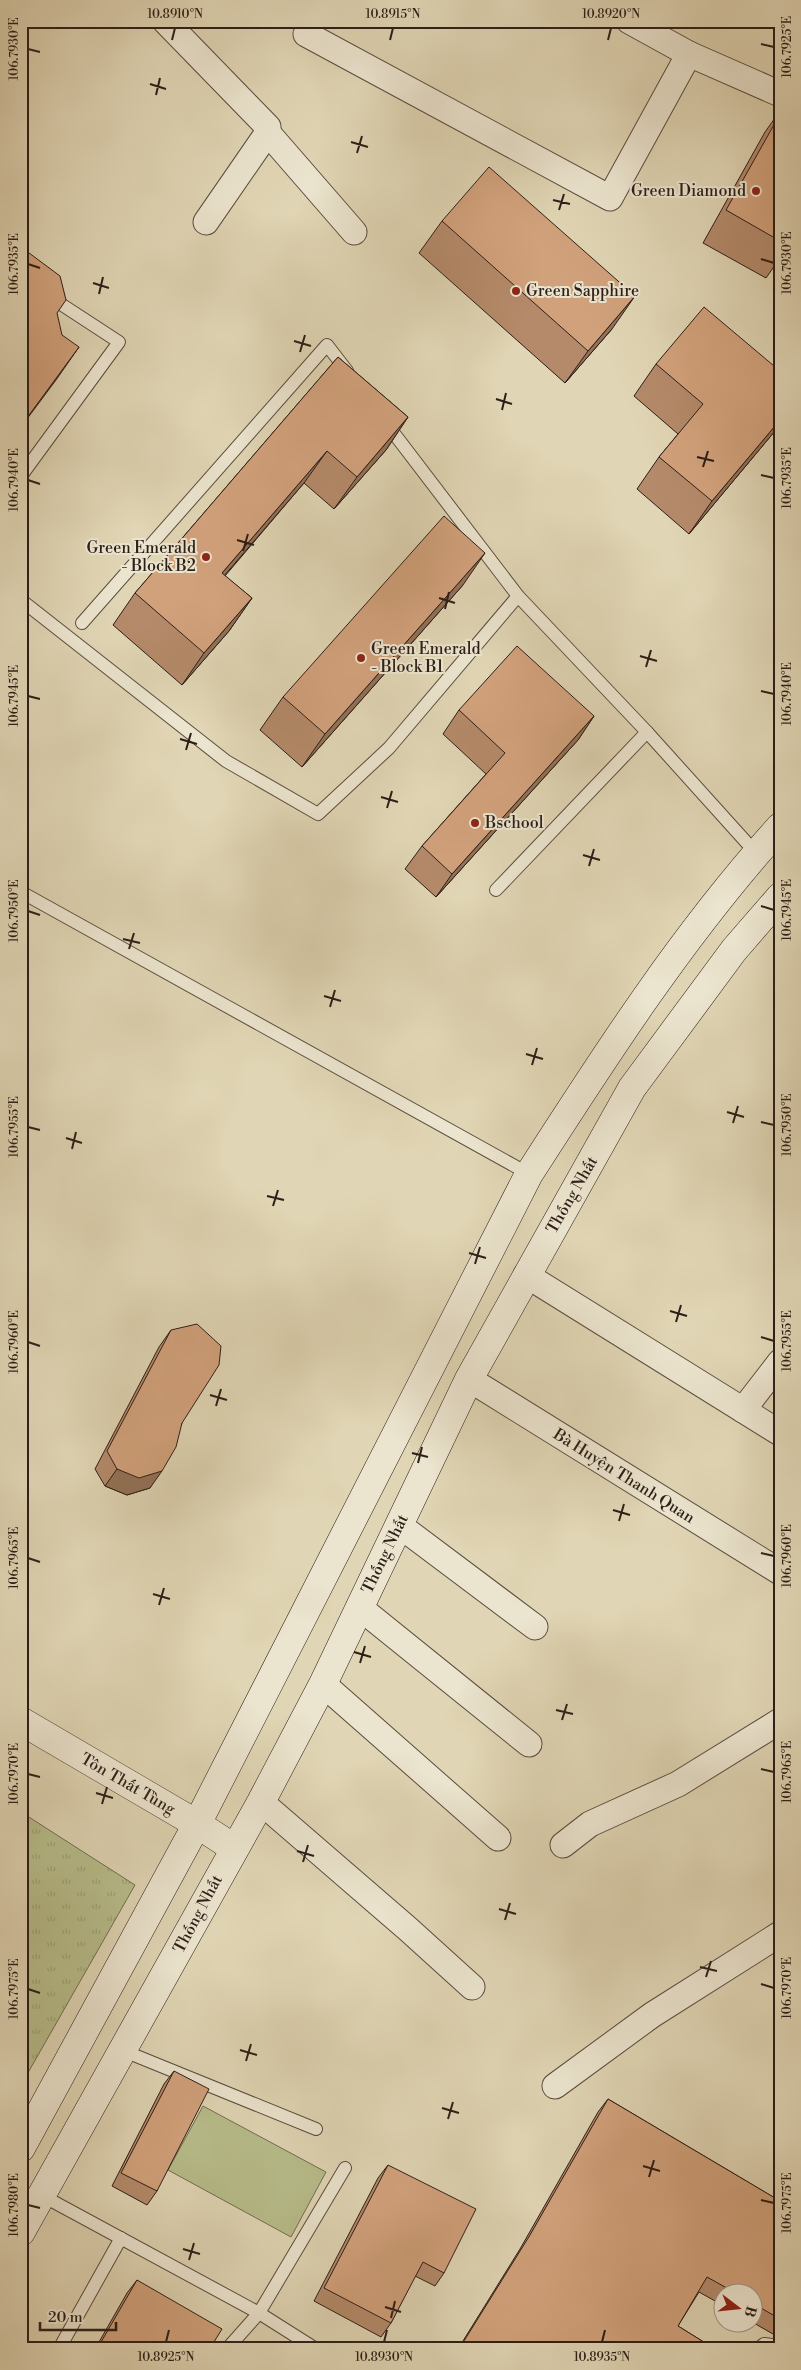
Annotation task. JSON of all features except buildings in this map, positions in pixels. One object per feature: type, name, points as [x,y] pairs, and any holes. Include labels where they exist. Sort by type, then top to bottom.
[{"type":"main road","points":[[21,2148],[197,1824],[529,1174],[588,1083],[701,920],[780,827]]},
{"type":"main road","name":"Thống Nhất","points":[[21,2232],[124,2051],[261,1802],[323,1684],[469,1379],[632,1088],[734,950],[780,897]]},
{"type":"main road","name":"Tôn Thất Tùng","points":[[21,1721],[197,1824],[234,1848]]},
{"type":"street","points":[[165,21],[268,127],[268,133],[206,222]]},
{"type":"street","points":[[314,21],[306,34],[610,198],[689,54]]},
{"type":"street","points":[[628,21],[689,54],[780,94]]},
{"type":"street","points":[[268,133],[354,232]]},
{"type":"street","points":[[526,1275],[780,1433]]},
{"type":"street","points":[[743,1410],[780,1362]]},
{"type":"street","name":"Bà Huyện Thanh Quan","points":[[469,1379],[780,1572]]},
{"type":"street","points":[[399,1525],[535,1627]]},
{"type":"street","points":[[359,1607],[529,1744]]},
{"type":"street","points":[[323,1684],[498,1838]]},
{"type":"street","points":[[563,1845],[590,1824],[678,1784],[780,1721]]},
{"type":"street","points":[[261,1802],[408,1928],[472,1987]]},
{"type":"street","points":[[555,2086],[652,2015],[780,1934]]},
{"type":"lane","points":[[21,278],[119,342],[21,476]]},
{"type":"lane","points":[[82,623],[327,345],[357,384]]},
{"type":"lane","points":[[381,416],[518,596],[647,732],[756,853]]},
{"type":"lane","points":[[21,600],[226,761],[318,814],[389,748],[518,596]]},
{"type":"lane","points":[[496,890],[647,732]]},
{"type":"lane","points":[[21,892],[529,1174]]},
{"type":"lane","points":[[124,2051],[316,2130]]},
{"type":"lane","points":[[227,2349],[259,2313],[345,2168]]},
{"type":"lane","points":[[41,2195],[259,2313],[316,2349]]},
{"type":"lane","points":[[59,2349],[121,2238]]},
{"type":"lane","points":[[758,2349],[764,2344],[780,2346]]},
{"type":"green space","points":[[21,1812],[135,1885],[21,2085]]},
{"type":"green space","points":[[203,2106],[326,2172],[291,2237],[168,2170]]},
{"type":"place","name":"Green Diamond","points":[[756,191]]},
{"type":"place","name":"Green Sapphire","points":[[516,291]]},
{"type":"place","name":"Green Emerald - Block B2","points":[[206,557]]},
{"type":"place","name":"Green Emerald - Block B1","points":[[361,658]]},
{"type":"place","name":"Bschool","points":[[475,823]]}]
